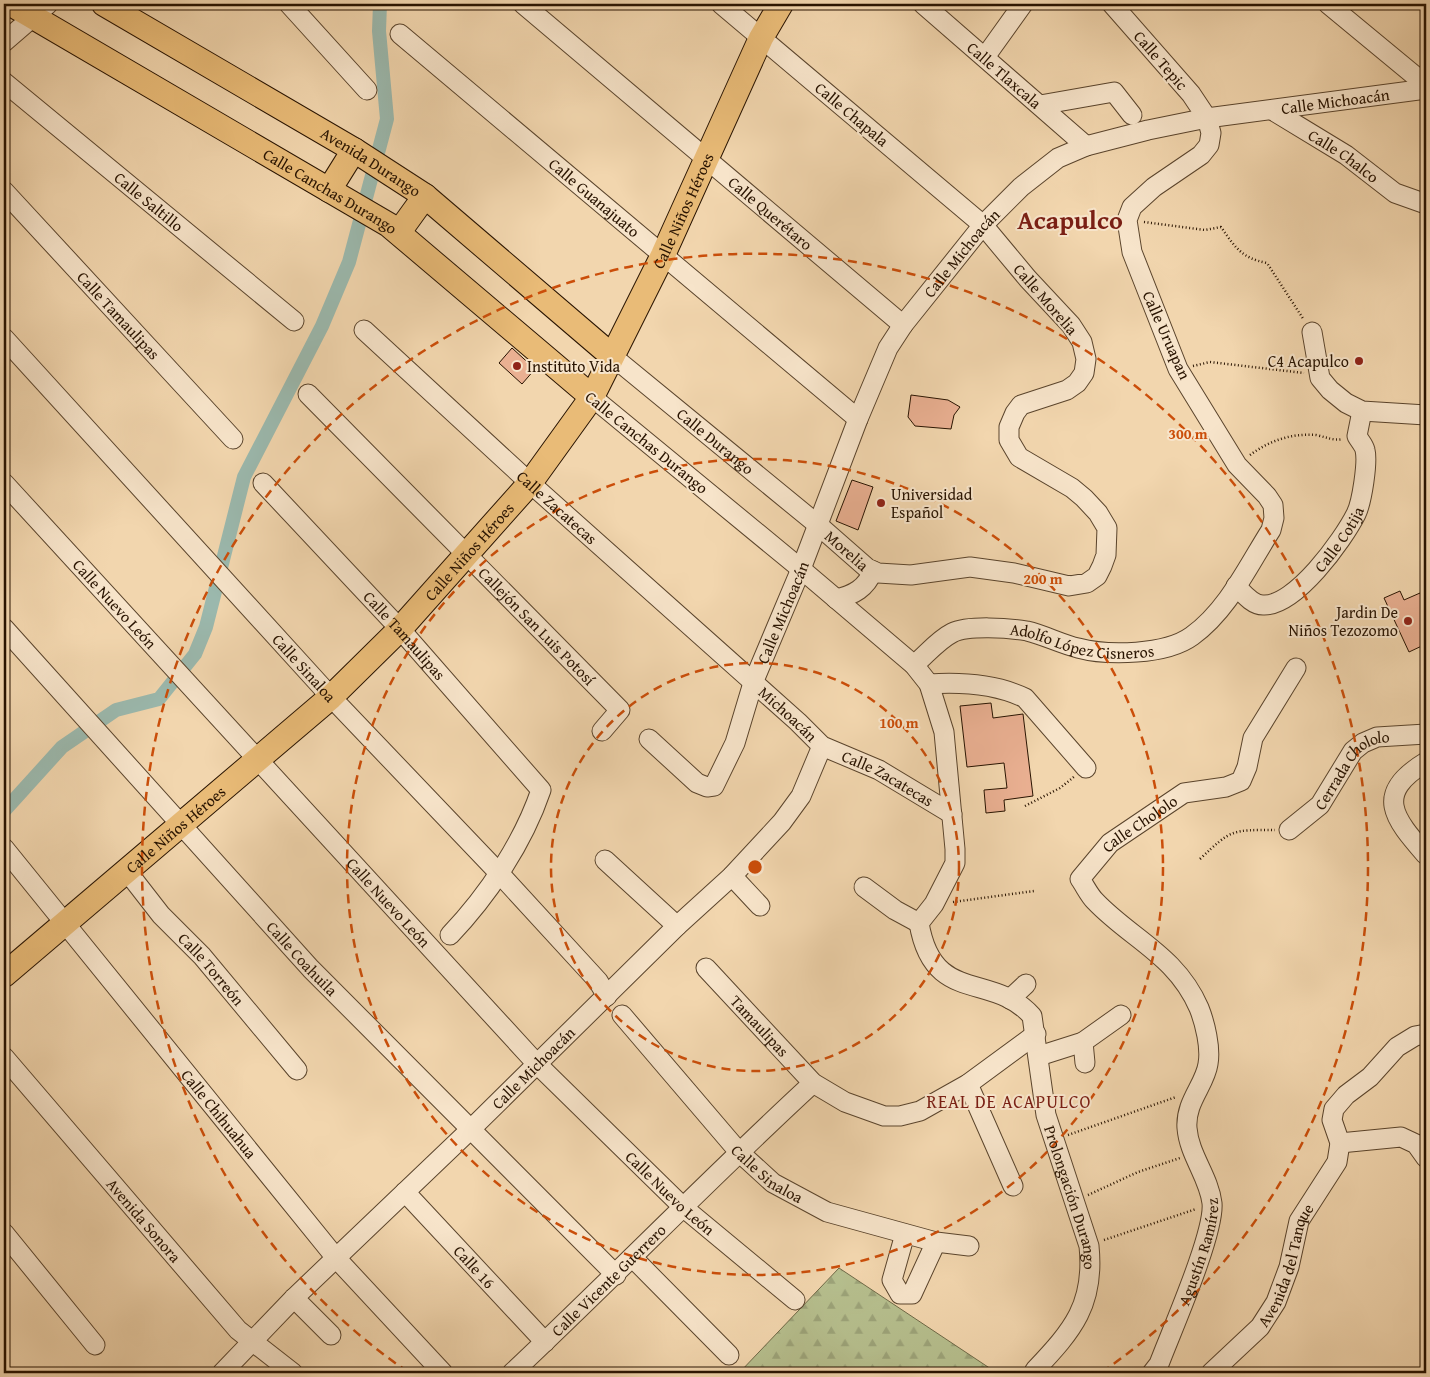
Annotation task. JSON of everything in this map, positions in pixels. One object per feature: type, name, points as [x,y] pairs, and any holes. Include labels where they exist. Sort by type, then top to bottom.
[{"type":"main road","name":"Calle Canchas Durango","points":[[10,4],[40,10],[329,190],[394,228],[592,397]]},
{"type":"main road","name":"Avenida Durango","points":[[104,4],[364,156],[418,191],[612,356]]},
{"type":"main road","name":"Calle Niños Héroes","points":[[4,975],[331,697],[400,629],[468,555],[530,483],[592,397],[663,255],[761,38],[779,5]]},
{"type":"main road","points":[[329,190],[364,156]]},
{"type":"main road","points":[[394,228],[418,191]]},
{"type":"street","points":[[289,4],[367,90]]},
{"type":"street","name":"Calle Querétaro","points":[[523,4],[705,160],[903,325]]},
{"type":"street","name":"Calle Chapala","points":[[721,4],[984,225]]},
{"type":"street","name":"Calle Tlaxcala","points":[[923,4],[1086,146]]},
{"type":"street","points":[[985,57],[1023,4]]},
{"type":"street","name":"Calle Tepic","points":[[1112,4],[1191,94],[1208,118]]},
{"type":"street","points":[[1328,4],[1426,85]]},
{"type":"street","points":[[4,42],[40,10]]},
{"type":"street","name":"Calle Guanajuato","points":[[400,34],[858,419]]},
{"type":"street","name":"Calle Saltillo","points":[[4,82],[294,321]]},
{"type":"street","name":"Calle Michoacán","points":[[649,739],[697,783],[707,787],[714,786],[735,743],[752,683],[802,568],[858,419],[888,348],[903,325],[984,225],[1040,170],[1058,158],[1086,146],[1148,130],[1208,118],[1426,89]]},
{"type":"street","points":[[1040,105],[1114,92],[1132,115]]},
{"type":"street","name":"Calle Chalco","points":[[1272,110],[1346,154],[1394,193],[1420,203]]},
{"type":"street","points":[[1128,220],[1132,207],[1141,197],[1201,155],[1209,145],[1211,133],[1208,118]]},
{"type":"street","name":"Calle Tamaulipas","points":[[4,191],[233,439]]},
{"type":"street","name":"Calle Uruapan","points":[[1128,220],[1132,252],[1178,369],[1237,465],[1267,496],[1273,505],[1274,518],[1271,530],[1236,586]]},
{"type":"street","name":"Calle Morelia","points":[[876,572],[911,575],[970,568],[1014,573],[1069,586],[1087,583],[1097,576],[1106,555],[1107,528],[1098,513],[1072,488],[1019,457],[1009,440],[1009,427],[1015,412],[1022,405],[1067,390],[1077,383],[1084,373],[1086,360],[1082,342],[1071,325],[1028,280],[984,225]]},
{"type":"street","name":"Calle Zacatecas","points":[[364,330],[752,683]]},
{"type":"street","points":[[1312,332],[1320,378],[1330,390],[1362,411],[1426,415]]},
{"type":"street","name":"Calle Sinaloa","points":[[4,338],[274,632],[331,697],[498,872],[598,981],[607,996]]},
{"type":"street","name":"Calle Durango","points":[[612,356],[818,525]]},
{"type":"street","name":"Callejón San Luis Potosí","points":[[308,394],[620,710],[602,731]]},
{"type":"street","name":"Calle Canchas Durango","points":[[592,397],[802,568],[914,665],[929,684],[937,704],[944,732],[955,863],[934,904],[919,923]]},
{"type":"street","name":"Calle Cotija","points":[[1236,586],[1251,600],[1261,605],[1274,605],[1287,597],[1325,560],[1356,513],[1363,488],[1365,450],[1357,436],[1362,411]]},
{"type":"street","name":"Calle Nuevo León","points":[[4,483],[537,1064],[684,1208],[795,1300]]},
{"type":"street","name":"Calle Tamaulipas","points":[[263,483],[400,629],[541,790],[510,856],[498,872]]},
{"type":"street","name":"Morelia","points":[[818,525],[876,572]]},
{"type":"street","points":[[836,599],[849,596],[858,591],[876,572]]},
{"type":"street","name":"Adolfo López Cisneros","points":[[914,665],[952,633],[969,629],[1027,631],[1088,650],[1107,652],[1161,650],[1177,645],[1204,627],[1227,601],[1236,586]]},
{"type":"street","name":"Calle Coahuila","points":[[7,638],[75,705],[180,825],[311,969],[616,1274]]},
{"type":"street","name":"Calle Chololo","points":[[1080,879],[1110,843],[1184,793],[1226,787],[1241,781],[1247,767],[1253,738],[1296,668]]},
{"type":"street","name":"Michoacán","points":[[752,683],[798,722],[822,746]]},
{"type":"street","points":[[929,684],[973,684],[1012,691],[1025,698],[1086,768]]},
{"type":"street","name":"Cerrada Chololo","points":[[1289,830],[1320,805],[1353,752],[1363,743],[1377,737],[1426,734]]},
{"type":"street","name":"Calle Michoacán","points":[[222,1373],[294,1298],[471,1129],[677,926],[732,876],[782,822],[801,796],[822,746]]},
{"type":"street","name":"Calle Zacatecas","points":[[822,746],[879,770],[952,814]]},
{"type":"street","points":[[1426,762],[1409,772],[1400,781],[1395,793],[1395,809],[1400,824],[1426,855]]},
{"type":"street","name":"Calle Chihuahua","points":[[4,848],[336,1258],[443,1373]]},
{"type":"street","points":[[606,860],[677,926]]},
{"type":"street","name":"Calle Torreón","points":[[126,870],[161,915],[202,956],[297,1070]]},
{"type":"street","points":[[450,935],[472,912],[498,872]]},
{"type":"street","points":[[732,876],[760,906]]},
{"type":"street","name":"Agustín Ramírez","points":[[1080,879],[1095,901],[1172,965],[1199,1008],[1206,1036],[1208,1065],[1189,1109],[1187,1128],[1212,1204],[1201,1252],[1159,1364],[1152,1373]]},
{"type":"street","points":[[864,888],[895,910],[919,923]]},
{"type":"street","name":"Prolongación Durango","points":[[919,923],[927,952],[937,967],[953,980],[1010,999],[1022,1005],[1032,1016],[1046,1115],[1052,1140],[1089,1246],[1091,1267],[1082,1312],[1063,1341],[1035,1370]]},
{"type":"street","name":"Tamaulipas","points":[[706,968],[813,1083]]},
{"type":"street","points":[[1010,999],[1026,984]]},
{"type":"street","name":"Calle Sinaloa","points":[[622,1015],[738,1152],[773,1183],[827,1212],[936,1242],[969,1246]]},
{"type":"street","points":[[1038,1056],[1083,1042],[1122,1015]]},
{"type":"street","points":[[813,1083],[845,1102],[884,1116],[900,1116],[920,1111],[968,1084],[1036,1034]]},
{"type":"street","points":[[1426,1034],[1415,1036],[1397,1047],[1370,1077],[1346,1096],[1334,1109],[1332,1120],[1340,1143],[1401,1137],[1416,1144],[1426,1158]]},
{"type":"street","points":[[1083,1042],[1085,1063]]},
{"type":"street","name":"Avenida Sonora","points":[[4,1057],[238,1330],[293,1373]]},
{"type":"street","name":"Calle Vicente Guerrero","points":[[512,1373],[633,1258],[738,1152],[813,1083]]},
{"type":"street","points":[[968,1084],[1013,1186]]},
{"type":"street","name":"Avenida del Tanque","points":[[1212,1373],[1260,1327],[1276,1302],[1289,1267],[1299,1221],[1338,1162],[1340,1143]]},
{"type":"street","name":"Calle 16","points":[[405,1192],[545,1342]]},
{"type":"street","points":[[4,1233],[95,1345]]},
{"type":"street","points":[[906,1234],[892,1280],[900,1294],[912,1294],[936,1242]]},
{"type":"street","points":[[633,1258],[729,1355]]},
{"type":"street","points":[[294,1298],[331,1335]]},
{"type":"path","points":[[1128,220],[1205,230],[1220,227],[1239,253],[1253,260],[1266,263],[1312,332]]},
{"type":"path","points":[[1178,369],[1210,362],[1291,370],[1320,378]]},
{"type":"path","points":[[1237,465],[1261,447],[1279,438],[1316,436],[1334,440],[1357,436]]},
{"type":"path","points":[[1025,806],[1060,788],[1086,768]]},
{"type":"path","points":[[1200,859],[1224,836],[1239,830],[1289,830]]},
{"type":"path","points":[[934,904],[1034,891]]},
{"type":"path","points":[[1052,1140],[1152,1108],[1197,1088]]},
{"type":"path","points":[[1074,1202],[1129,1175],[1194,1154]]},
{"type":"path","points":[[1089,1246],[1212,1204]]},
{"type":"green space","points":[[839,1268],[997,1373],[739,1373]]},
{"type":"building","name":"Instituto Vida","points":[[512,348],[535,369],[522,384],[499,363]]},
{"type":"building","points":[[911,395],[948,400],[960,407],[954,415],[951,429],[915,426],[908,417]]},
{"type":"building","points":[[852,480],[873,487],[858,530],[836,521]]},
{"type":"building","name":"Jardin De Niños Tezozomo","points":[[1400,591],[1404,600],[1420,593],[1426,607],[1426,644],[1409,652],[1384,598]]},
{"type":"building","points":[[991,703],[993,718],[1023,714],[1033,796],[1004,800],[1005,811],[986,813],[984,790],[1007,788],[1004,763],[967,767],[960,706]]},
{"type":"waterway","points":[[4,811],[62,747],[116,710],[159,699],[195,654],[206,627],[244,477],[322,326],[349,262],[387,119],[379,31],[380,4]]},
{"type":"place","name":"C4 Acapulco","points":[[1359,361]]},
{"type":"place","name":"Instituto Vida","points":[[517,366]]},
{"type":"place","name":"Universidad Español","points":[[881,503]]},
{"type":"place","name":"Jardin De Niños Tezozomo","points":[[1408,621]]},
{"type":"district","name":"Acapulco","points":[[1070,219]]},
{"type":"district","name":"REAL DE ACAPULCO","points":[[1009,1101]]}]
